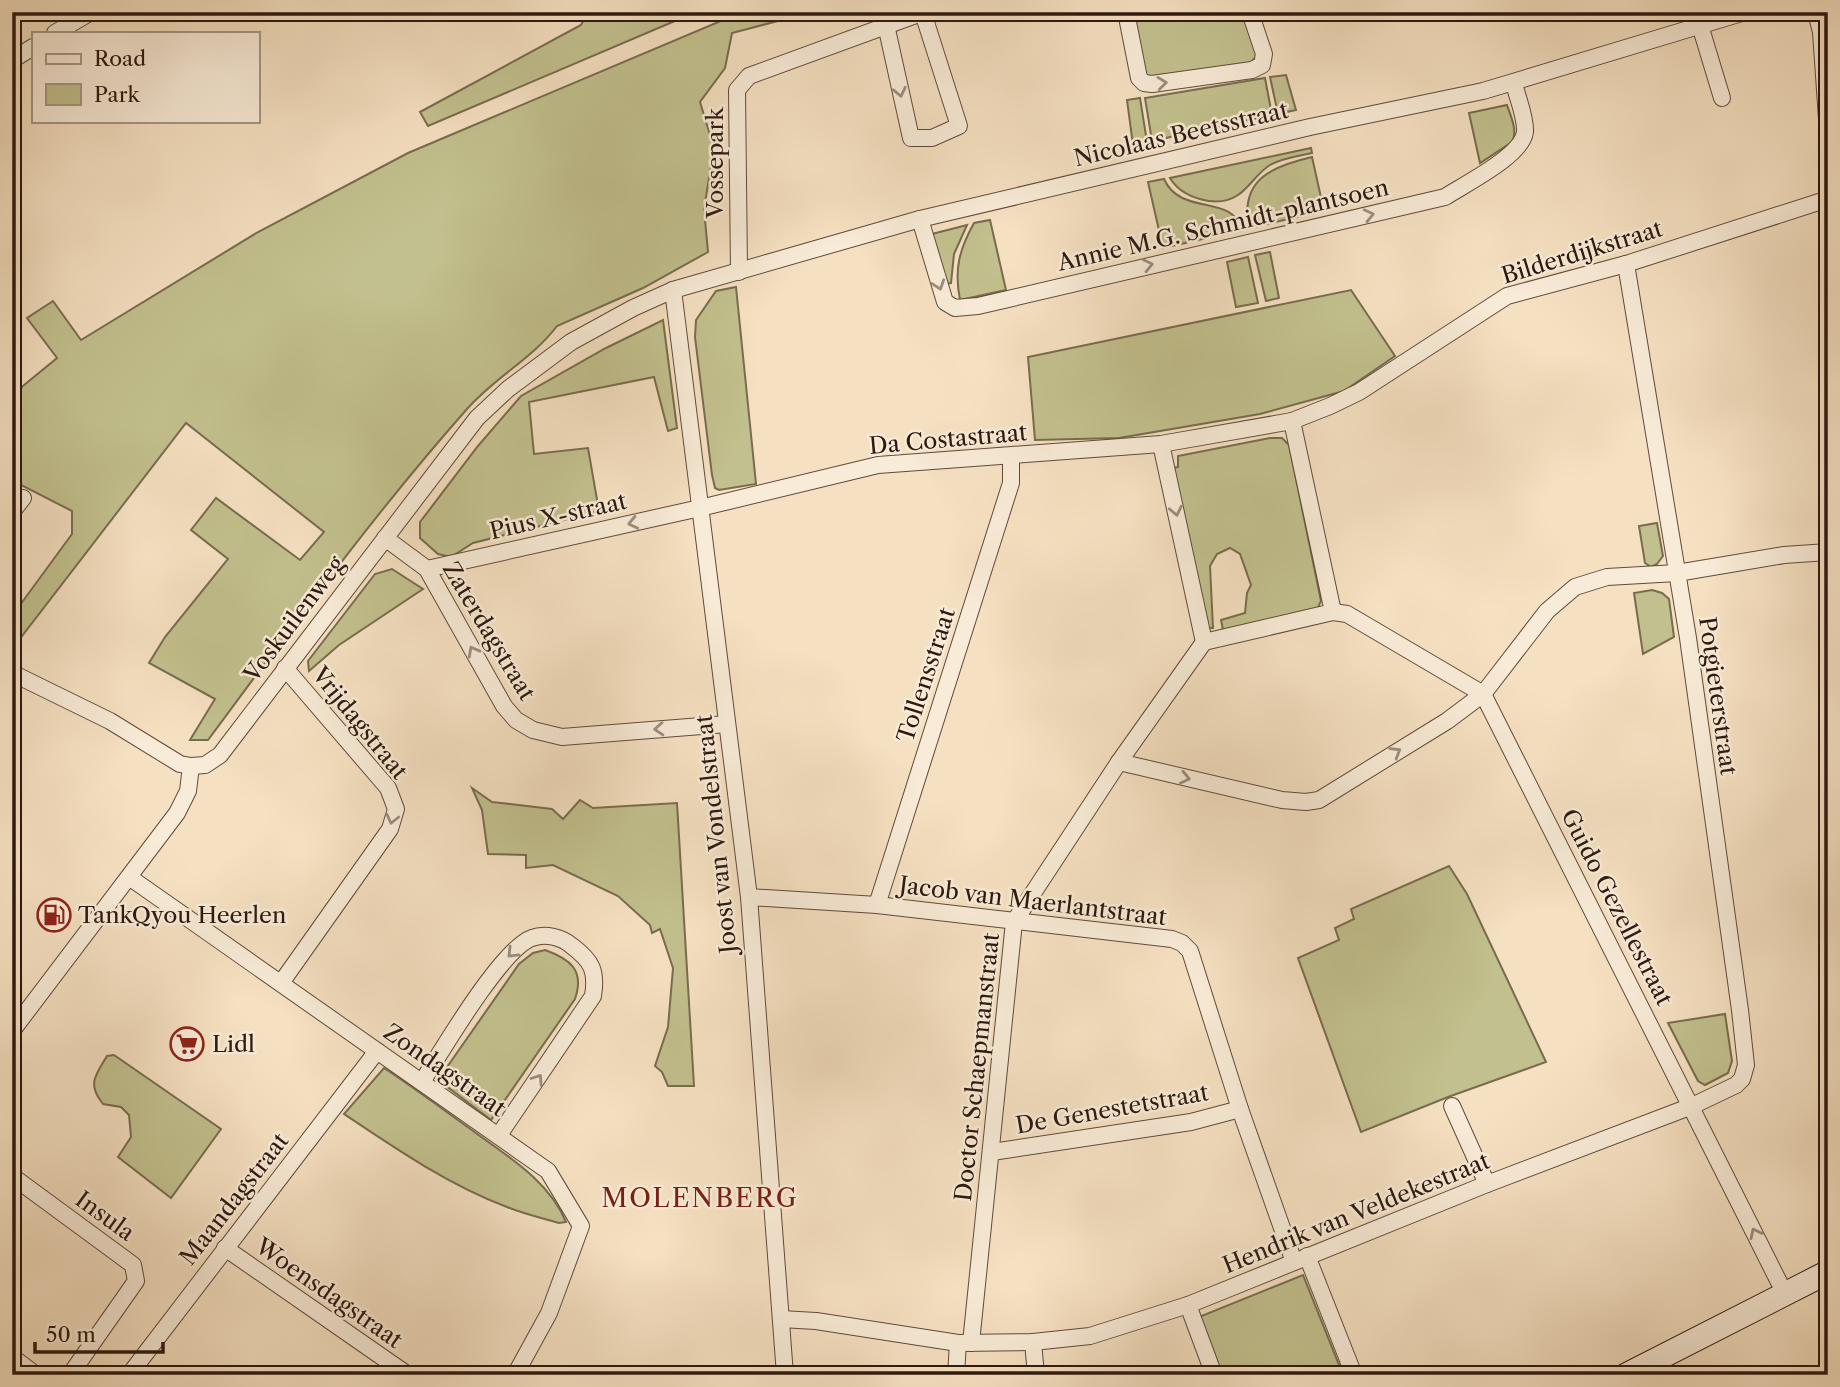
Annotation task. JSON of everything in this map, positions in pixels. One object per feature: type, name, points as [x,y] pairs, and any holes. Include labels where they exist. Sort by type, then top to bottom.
[{"type":"street","points":[[57,32],[90,12]]},
{"type":"street","points":[[886,25],[911,138],[932,138],[959,126],[924,12]]},
{"type":"street","name":"Vossepark","points":[[738,272],[737,90],[749,76],[924,12]]},
{"type":"street","points":[[1126,12],[1139,78],[1152,85],[1252,70],[1262,65],[1264,54],[1250,12]]},
{"type":"street","points":[[1477,12],[1485,12]]},
{"type":"street","name":"Nicolaas Beetsstraat","points":[[673,290],[920,219],[1177,157],[1514,83],[1698,20],[1745,12]]},
{"type":"street","points":[[1816,12],[1821,32],[1828,134]]},
{"type":"street","points":[[1698,20],[1722,98]]},
{"type":"street","points":[[12,60],[32,48]]},
{"type":"street","name":"Annie M.G. Schmidt-plantsoen","points":[[920,219],[946,302],[955,307],[978,306],[1445,197],[1510,155],[1521,143],[1525,128],[1514,83]]},
{"type":"street","name":"Bilderdijkstraat","points":[[1161,444],[1292,421],[1330,407],[1359,392],[1507,296],[1626,264],[1828,199]]},
{"type":"street","name":"Potgieterstraat","points":[[1626,264],[1692,665],[1745,1065],[1742,1079],[1736,1085],[1692,1106]]},
{"type":"street","name":"Joost van Vondelstraat","points":[[673,290],[749,898],[785,1375]]},
{"type":"street","name":"Voskuilenweg","points":[[191,766],[205,765],[220,755],[477,418],[509,389],[571,342],[633,308],[673,290]]},
{"type":"street","points":[[1292,421],[1333,611]]},
{"type":"street","points":[[1161,444],[1203,642],[1333,611],[1347,614],[1483,694]]},
{"type":"street","name":"Da Costastraat","points":[[700,508],[878,465],[1161,444]]},
{"type":"street","name":"Tollensstraat","points":[[877,905],[1011,483],[1011,456]]},
{"type":"street","points":[[12,512],[23,498]]},
{"type":"street","name":"Pius X-straat","points":[[427,569],[700,508]]},
{"type":"street","name":"Zaterdagstraat","points":[[385,538],[427,569],[504,706],[516,720],[533,730],[562,737],[727,724]]},
{"type":"street","points":[[1119,762],[1282,800],[1319,800],[1447,721],[1483,694],[1547,611],[1575,587],[1607,577],[1677,572],[1784,555],[1828,552]]},
{"type":"street","name":"Doctor Schaepmanstraat","points":[[965,1343],[992,1152],[1014,922],[1119,762],[1203,642]]},
{"type":"street","name":"Vrijdagstraat","points":[[281,983],[390,830],[396,810],[388,788],[285,668]]},
{"type":"street","points":[[12,673],[110,721],[175,762],[191,766],[188,791],[181,806],[12,1031]]},
{"type":"street","name":"Guido Gezellestraat","points":[[1483,694],[1785,1294]]},
{"type":"street","name":"Zondagstraat","points":[[129,877],[548,1171],[581,1226],[549,1313],[515,1375]]},
{"type":"street","name":"Jacob van Maerlantstraat","points":[[749,898],[877,905],[1171,939],[1182,943],[1190,951],[1240,1109],[1300,1259],[1354,1375]]},
{"type":"street","points":[[422,1082],[510,953],[530,938],[556,937],[570,943],[589,960],[596,979],[593,996],[499,1135]]},
{"type":"street","name":"Maandagstraat","points":[[129,1375],[377,1051]]},
{"type":"street","points":[[1452,1106],[1487,1184]]},
{"type":"street","name":"Hendrik van Veldekestraat","points":[[781,1319],[816,1321],[965,1343],[1032,1342],[1090,1336],[1188,1305],[1487,1184],[1692,1106]]},
{"type":"street","name":"De Genestetstraat","points":[[992,1152],[1191,1122],[1240,1109]]},
{"type":"street","name":"Insula","points":[[12,1176],[133,1265],[136,1281],[70,1375]]},
{"type":"street","name":"Woensdagstraat","points":[[225,1248],[408,1375]]},
{"type":"street","points":[[1626,1375],[1828,1272]]},
{"type":"street","points":[[1188,1305],[1214,1375]]},
{"type":"street","points":[[1032,1342],[1036,1375]]},
{"type":"street","points":[[956,1375],[965,1343]]},
{"type":"street","points":[[12,1357],[36,1375]]},
{"type":"green space","points":[[588,12],[696,12],[428,126],[420,112],[581,25]]},
{"type":"green space","points":[[742,12],[812,12],[732,33],[725,68],[700,102],[714,148],[704,209],[708,252],[643,288],[557,326],[537,348],[489,387],[467,409],[366,530],[208,740],[190,740],[215,699],[149,663],[165,637],[228,559],[191,530],[216,498],[300,560],[324,532],[186,423],[12,649],[12,616],[72,534],[72,511],[12,478],[12,395],[57,358],[27,318],[53,301],[81,340],[258,232],[408,153]]},
{"type":"green space","points":[[1132,12],[1245,12],[1257,56],[1249,64],[1146,77]]},
{"type":"green space","points":[[1286,75],[1296,110],[1278,114],[1270,77]]},
{"type":"green space","points":[[1265,78],[1272,115],[1152,141],[1145,98]]},
{"type":"green space","points":[[1140,98],[1147,142],[1133,145],[1127,100]]},
{"type":"green space","points":[[1507,105],[1514,138],[1480,163],[1469,113]]},
{"type":"green space","points":[[1311,148],[1312,153],[1270,165],[1242,192],[1230,199],[1210,201],[1191,196],[1170,178]]},
{"type":"green space","points":[[1312,157],[1324,211],[1249,228],[1247,211],[1254,186],[1272,170]]},
{"type":"green space","points":[[1164,179],[1172,191],[1182,198],[1228,212],[1242,230],[1163,248],[1148,182]]},
{"type":"green space","points":[[990,220],[1006,290],[960,300],[958,270],[965,242],[974,223]]},
{"type":"green space","points":[[967,225],[954,254],[951,283],[943,284],[928,235]]},
{"type":"green space","points":[[1270,252],[1279,298],[1266,301],[1255,255]]},
{"type":"green space","points":[[1248,257],[1258,303],[1236,307],[1227,262]]},
{"type":"green space","points":[[736,287],[756,484],[719,490],[715,488],[712,475],[695,337],[696,320],[716,291]]},
{"type":"green space","points":[[1351,290],[1395,356],[1344,391],[1260,414],[1119,438],[1035,440],[1028,357]]},
{"type":"green space","points":[[663,320],[677,428],[668,431],[654,377],[529,402],[534,454],[588,448],[599,511],[473,543],[451,557],[438,554],[420,538],[420,522],[478,446],[521,396],[606,348]]},
{"type":"green space","points":[[1282,438],[1289,445],[1321,601],[1317,610],[1223,630],[1221,620],[1245,613],[1247,593],[1251,585],[1240,554],[1230,548],[1217,554],[1210,566],[1213,628],[1208,628],[1173,468],[1178,467],[1178,456]]},
{"type":"green space","points":[[1657,523],[1663,556],[1651,567],[1645,563],[1639,526]]},
{"type":"green space","points":[[392,569],[423,589],[339,645],[309,671],[308,661],[375,574]]},
{"type":"green space","points":[[1652,590],[1669,599],[1674,637],[1643,654],[1634,593]]},
{"type":"green space","points":[[472,788],[492,802],[552,809],[563,819],[580,800],[593,808],[677,803],[694,1086],[668,1086],[662,1072],[655,1066],[668,1027],[673,968],[660,929],[652,933],[650,925],[618,896],[553,865],[526,868],[526,855],[488,854],[482,810]]},
{"type":"green space","points":[[1449,866],[1467,894],[1546,1062],[1361,1132],[1298,958],[1339,940],[1335,928],[1354,919],[1351,909]]},
{"type":"green space","points":[[545,950],[562,957],[573,967],[578,980],[575,999],[491,1120],[438,1080],[519,964],[533,953]]},
{"type":"green space","points":[[1725,1014],[1732,1061],[1728,1073],[1705,1085],[1698,1081],[1668,1023]]},
{"type":"green space","points":[[114,1055],[221,1129],[171,1198],[118,1157],[131,1137],[129,1115],[121,1107],[103,1104],[94,1085],[96,1075],[107,1056]]},
{"type":"green space","points":[[384,1068],[511,1158],[537,1180],[566,1222],[559,1223],[520,1212],[464,1188],[403,1153],[344,1114]]},
{"type":"green space","points":[[1303,1275],[1343,1375],[1222,1375],[1199,1317]]},
{"type":"place","name":"TankQyou Heerlen","points":[[54,915]]},
{"type":"place","name":"Lidl","points":[[187,1044]]},
{"type":"district","name":"MOLENBERG","points":[[700,1198]]}]
